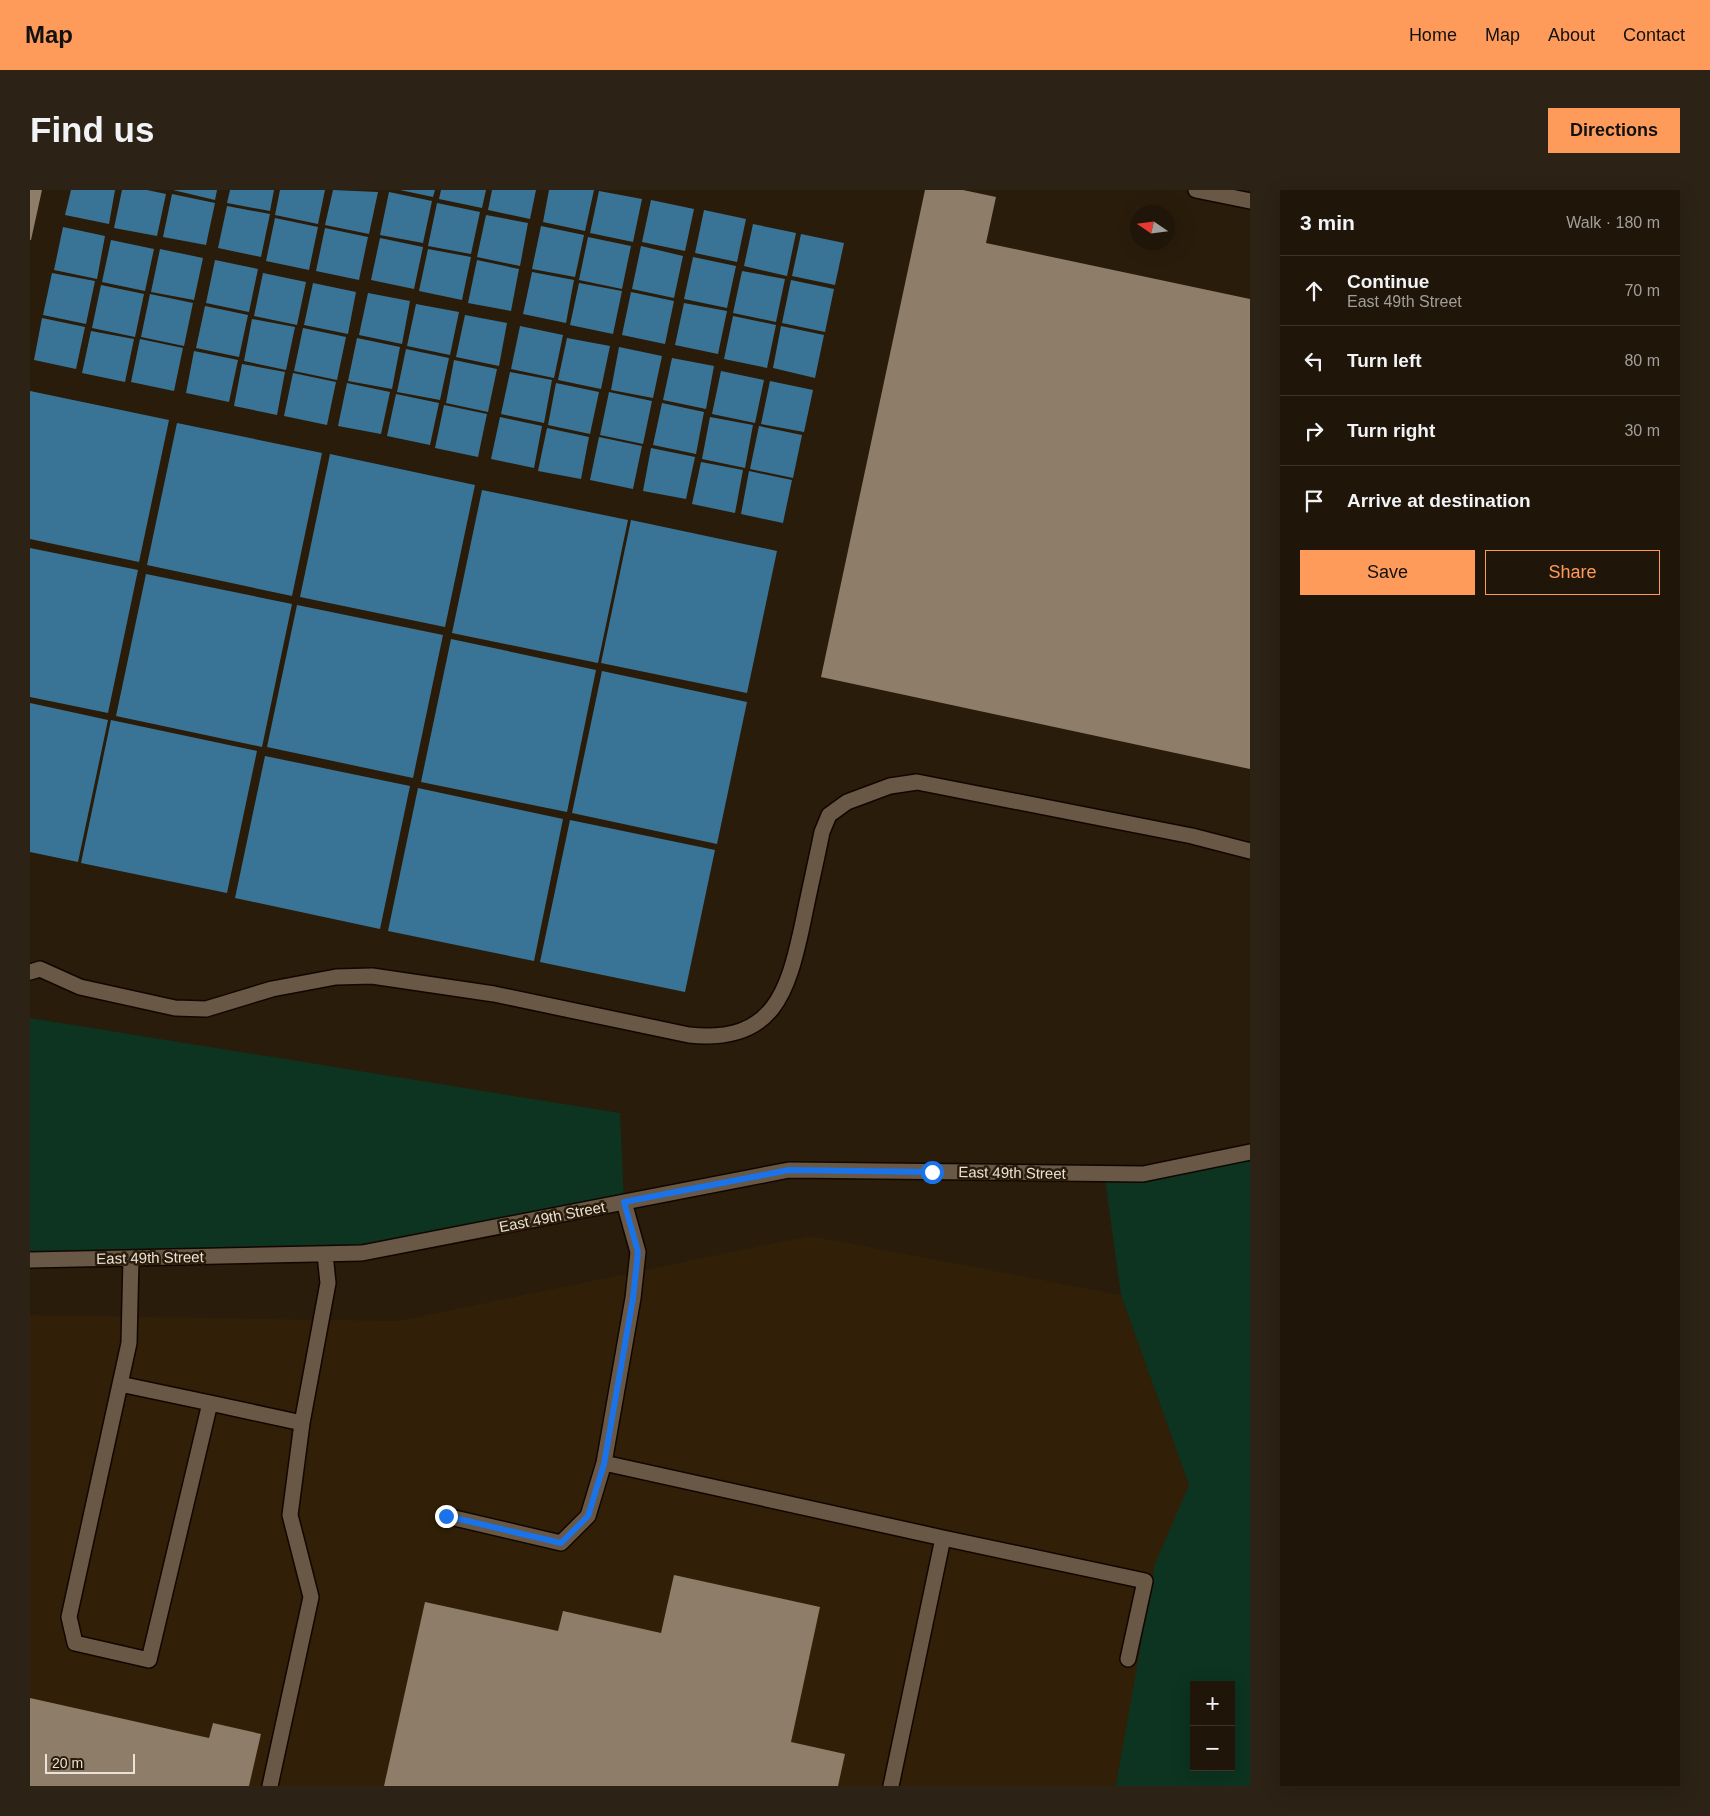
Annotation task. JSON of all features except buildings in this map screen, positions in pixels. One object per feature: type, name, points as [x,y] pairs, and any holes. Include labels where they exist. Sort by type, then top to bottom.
[{"type":"street","points":[[1196,190],[1250,201]]},
{"type":"street","points":[[30,972],[40,969],[80,987],[175,1008],[206,1009],[272,989],[336,977],[372,976],[494,994],[689,1035],[713,1038],[737,1034],[763,1019],[782,994],[793,969],[822,832],[829,816],[847,802],[890,786],[917,782],[1192,836],[1250,851]]},
{"type":"street","name":"East 49th Street","points":[[30,1260],[362,1253],[789,1170],[1143,1174],[1250,1152]]},
{"type":"street","points":[[446,1516],[561,1543],[588,1516],[604,1464],[633,1298],[638,1252],[624,1202]]},
{"type":"street","points":[[270,1786],[311,1597],[290,1515],[302,1422],[328,1283],[325,1254]]},
{"type":"street","points":[[131,1258],[129,1343],[69,1617],[75,1644],[149,1660],[210,1404]]},
{"type":"street","points":[[120,1384],[302,1422]]},
{"type":"street","points":[[604,1464],[1145,1581],[1128,1659]]},
{"type":"street","points":[[891,1786],[943,1538]]},
{"type":"shaded area","points":[[810,1236],[1121,1295],[1189,1485],[1120,1786],[30,1786],[30,1315],[398,1321]]},
{"type":"green space","points":[[30,1018],[620,1113],[624,1202],[362,1253],[30,1260]]},
{"type":"green space","points":[[1250,1152],[1250,1786],[1116,1786],[1155,1564],[1189,1485],[1121,1295],[1105,1179]]},
{"type":"water","points":[[71,190],[115,190],[109,224],[65,215]]},
{"type":"water","points":[[122,190],[147,190],[166,194],[157,236],[114,228]]},
{"type":"water","points":[[173,190],[217,190],[215,200]]},
{"type":"water","points":[[230,190],[274,190],[270,211],[227,203]]},
{"type":"water","points":[[280,190],[325,190],[318,224],[275,215]]},
{"type":"water","points":[[333,190],[378,192],[369,234],[325,225]]},
{"type":"water","points":[[400,190],[435,190],[433,197]]},
{"type":"water","points":[[441,190],[486,190],[482,208],[439,199]]},
{"type":"water","points":[[492,190],[536,190],[530,219],[488,210]]},
{"type":"water","points":[[549,190],[594,190],[585,231],[543,222]]},
{"type":"water","points":[[599,191],[642,199],[633,242],[590,233]]},
{"type":"water","points":[[389,192],[432,201],[423,243],[380,235]]},
{"type":"water","points":[[172,194],[215,203],[206,245],[163,237]]},
{"type":"water","points":[[651,200],[694,209],[685,251],[642,242]]},
{"type":"water","points":[[437,203],[480,212],[471,254],[428,246]]},
{"type":"water","points":[[227,206],[270,214],[261,257],[218,248]]},
{"type":"water","points":[[704,210],[746,219],[737,262],[695,253]]},
{"type":"water","points":[[486,215],[528,223],[520,266],[477,257]]},
{"type":"water","points":[[275,218],[318,227],[309,270],[266,261]]},
{"type":"water","points":[[753,224],[796,233],[787,276],[744,266]]},
{"type":"water","points":[[541,226],[584,235],[575,277],[532,269]]},
{"type":"water","points":[[63,227],[105,236],[97,279],[54,270]]},
{"type":"water","points":[[325,228],[368,237],[359,280],[316,271]]},
{"type":"water","points":[[801,234],[844,243],[835,285],[792,276]]},
{"type":"water","points":[[588,237],[631,246],[622,289],[579,280]]},
{"type":"water","points":[[380,238],[423,247],[414,289],[371,280]]},
{"type":"water","points":[[111,240],[154,249],[145,291],[102,282]]},
{"type":"water","points":[[641,246],[683,256],[674,298],[632,289]]},
{"type":"water","points":[[160,249],[203,258],[194,300],[151,292]]},
{"type":"water","points":[[428,249],[471,257],[462,300],[419,291]]},
{"type":"water","points":[[693,257],[736,266],[727,308],[684,299]]},
{"type":"water","points":[[215,260],[258,269],[249,312],[206,303]]},
{"type":"water","points":[[477,260],[519,269],[511,311],[468,303]]},
{"type":"water","points":[[742,271],[785,279],[776,322],[733,313]]},
{"type":"water","points":[[532,272],[574,280],[566,323],[523,314]]},
{"type":"water","points":[[52,273],[95,281],[86,324],[43,315]]},
{"type":"water","points":[[263,273],[306,282],[297,325],[254,316]]},
{"type":"water","points":[[791,280],[834,289],[825,332],[782,323]]},
{"type":"water","points":[[313,283],[356,292],[348,334],[304,325]]},
{"type":"water","points":[[579,283],[622,291],[613,334],[570,325]]},
{"type":"water","points":[[101,285],[144,294],[135,337],[92,328]]},
{"type":"water","points":[[631,292],[674,301],[665,344],[622,335]]},
{"type":"water","points":[[368,293],[410,301],[402,344],[359,335]]},
{"type":"water","points":[[150,294],[193,303],[184,346],[141,337]]},
{"type":"water","points":[[684,303],[727,311],[718,354],[675,345]]},
{"type":"water","points":[[416,304],[459,312],[450,355],[407,346]]},
{"type":"water","points":[[205,306],[248,315],[239,357],[196,348]]},
{"type":"water","points":[[465,315],[507,323],[499,366],[456,357]]},
{"type":"water","points":[[733,316],[776,325],[767,368],[724,359]]},
{"type":"water","points":[[42,318],[85,327],[76,369],[34,360]]},
{"type":"water","points":[[252,319],[295,327],[286,370],[244,361]]},
{"type":"water","points":[[520,326],[563,335],[554,378],[511,369]]},
{"type":"water","points":[[781,326],[824,335],[815,378],[773,368]]},
{"type":"water","points":[[303,328],[346,337],[337,380],[294,371]]},
{"type":"water","points":[[91,331],[134,339],[125,382],[82,373]]},
{"type":"water","points":[[357,338],[400,347],[392,389],[348,381]]},
{"type":"water","points":[[567,338],[610,346],[601,389],[558,380]]},
{"type":"water","points":[[140,339],[183,348],[174,391],[131,382]]},
{"type":"water","points":[[619,347],[662,356],[653,398],[611,390]]},
{"type":"water","points":[[406,349],[449,358],[440,400],[397,392]]},
{"type":"water","points":[[194,351],[238,360],[229,402],[186,393]]},
{"type":"water","points":[[672,358],[714,366],[706,409],[663,400]]},
{"type":"water","points":[[454,360],[497,369],[488,412],[446,403]]},
{"type":"water","points":[[242,364],[285,372],[277,415],[234,406]]},
{"type":"water","points":[[721,371],[764,380],[755,423],[712,414]]},
{"type":"water","points":[[510,372],[552,380],[544,423],[501,414]]},
{"type":"water","points":[[293,373],[336,382],[327,425],[284,416]]},
{"type":"water","points":[[770,381],[813,390],[804,432],[761,424]]},
{"type":"water","points":[[347,383],[390,392],[381,434],[338,426]]},
{"type":"water","points":[[556,383],[599,392],[590,434],[548,425]]},
{"type":"water","points":[[30,391],[169,420],[139,562],[30,539]]},
{"type":"water","points":[[609,392],[652,401],[643,444],[600,435]]},
{"type":"water","points":[[396,394],[439,403],[430,445],[387,436]]},
{"type":"water","points":[[662,403],[704,412],[696,454],[653,445]]},
{"type":"water","points":[[444,405],[487,414],[478,457],[435,448]]},
{"type":"water","points":[[500,417],[542,426],[534,468],[491,459]]},
{"type":"water","points":[[710,417],[753,425],[745,468],[702,459]]},
{"type":"water","points":[[177,423],[322,453],[292,596],[147,565]]},
{"type":"water","points":[[759,426],[802,435],[793,478],[750,469]]},
{"type":"water","points":[[547,428],[589,437],[581,479],[538,471]]},
{"type":"water","points":[[599,437],[642,446],[633,489],[590,480]]},
{"type":"water","points":[[651,448],[695,457],[686,499],[643,491]]},
{"type":"water","points":[[330,454],[475,485],[445,627],[300,597]]},
{"type":"water","points":[[701,462],[743,470],[735,513],[692,504]]},
{"type":"water","points":[[749,471],[792,480],[783,523],[741,514]]},
{"type":"water","points":[[482,490],[628,520],[598,663],[452,633]]},
{"type":"water","points":[[631,520],[777,551],[747,693],[601,663]]},
{"type":"water","points":[[30,548],[138,570],[108,713],[30,697]]},
{"type":"water","points":[[146,574],[292,604],[262,747],[116,716]]},
{"type":"water","points":[[297,605],[443,635],[413,778],[267,747]]},
{"type":"water","points":[[451,639],[596,670],[567,812],[421,782]]},
{"type":"water","points":[[602,671],[747,702],[717,844],[572,813]]},
{"type":"water","points":[[30,703],[108,720],[78,862],[30,852]]},
{"type":"water","points":[[111,720],[257,751],[227,893],[81,863]]},
{"type":"water","points":[[265,756],[410,786],[380,929],[235,898]]},
{"type":"water","points":[[418,788],[563,819],[534,961],[388,931]]},
{"type":"water","points":[[570,820],[715,850],[685,992],[540,962]]},
{"type":"route","points":[[446,1516],[561,1543],[588,1516],[604,1464],[633,1298],[638,1252],[624,1202],[789,1170],[932,1172]]}]
